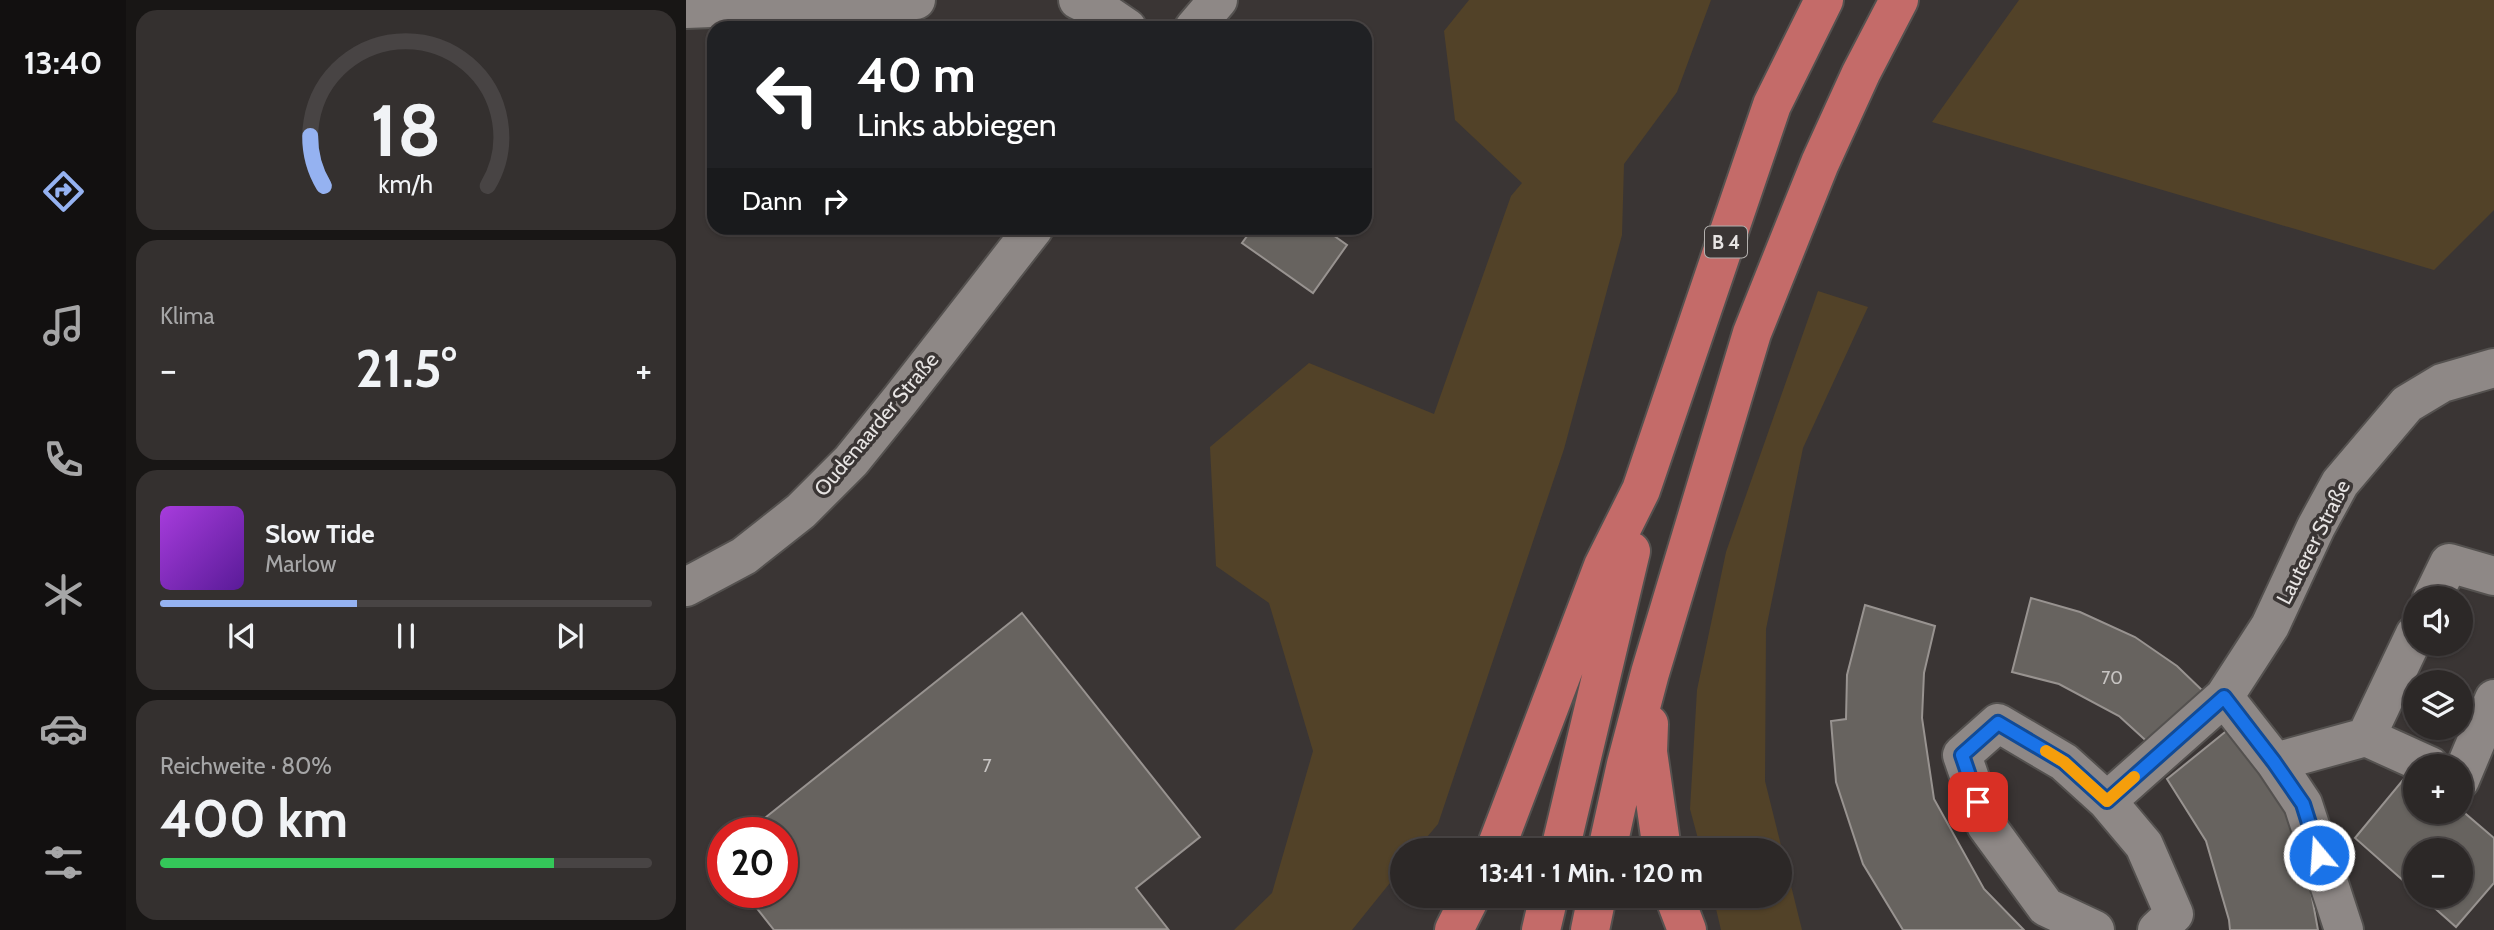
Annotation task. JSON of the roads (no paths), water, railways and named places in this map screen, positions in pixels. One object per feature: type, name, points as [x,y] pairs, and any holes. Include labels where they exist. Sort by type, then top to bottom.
[{"type":"highway","name":"B 4","points":[[1641,490],[1772,105],[1824,0]]},
{"type":"highway","points":[[1610,838],[1650,673],[1752,333],[1820,163],[1861,73],[1899,0]]},
{"type":"highway","points":[[1500,838],[1604,566],[1641,490]]},
{"type":"highway","points":[[1563,838],[1630,556],[1641,490]]},
{"type":"highway","points":[[1650,673],[1648,752],[1660,838]]},
{"type":"highway","points":[[1454,930],[1466,908]]},
{"type":"highway","points":[[1541,930],[1546,908]]},
{"type":"highway","points":[[1590,930],[1595,908]]},
{"type":"highway","points":[[1679,908],[1687,930]]},
{"type":"street","points":[[686,9],[916,0]]},
{"type":"street","points":[[1078,0],[1117,21]]},
{"type":"street","points":[[1200,21],[1217,0]]},
{"type":"street","name":"Oudenaarder Straße","points":[[686,587],[744,556],[801,510],[850,461],[1029,235]]},
{"type":"street","name":"Lauterer Straße","points":[[2107,801],[2224,697],[2270,626],[2316,527],[2340,483],[2407,404],[2442,383],[2494,368]]},
{"type":"street","points":[[2438,586],[2449,563],[2494,576]]},
{"type":"street","points":[[2366,737],[2405,656]]},
{"type":"street","points":[[2224,697],[2303,804],[2344,930]]},
{"type":"street","points":[[2471,754],[2494,699]]},
{"type":"street","points":[[2095,930],[2046,907],[1986,825],[1962,755],[1998,723],[2064,762],[2107,801],[2144,845],[2174,914],[2157,930]]},
{"type":"street","points":[[2274,762],[2366,737],[2404,754]]}]
